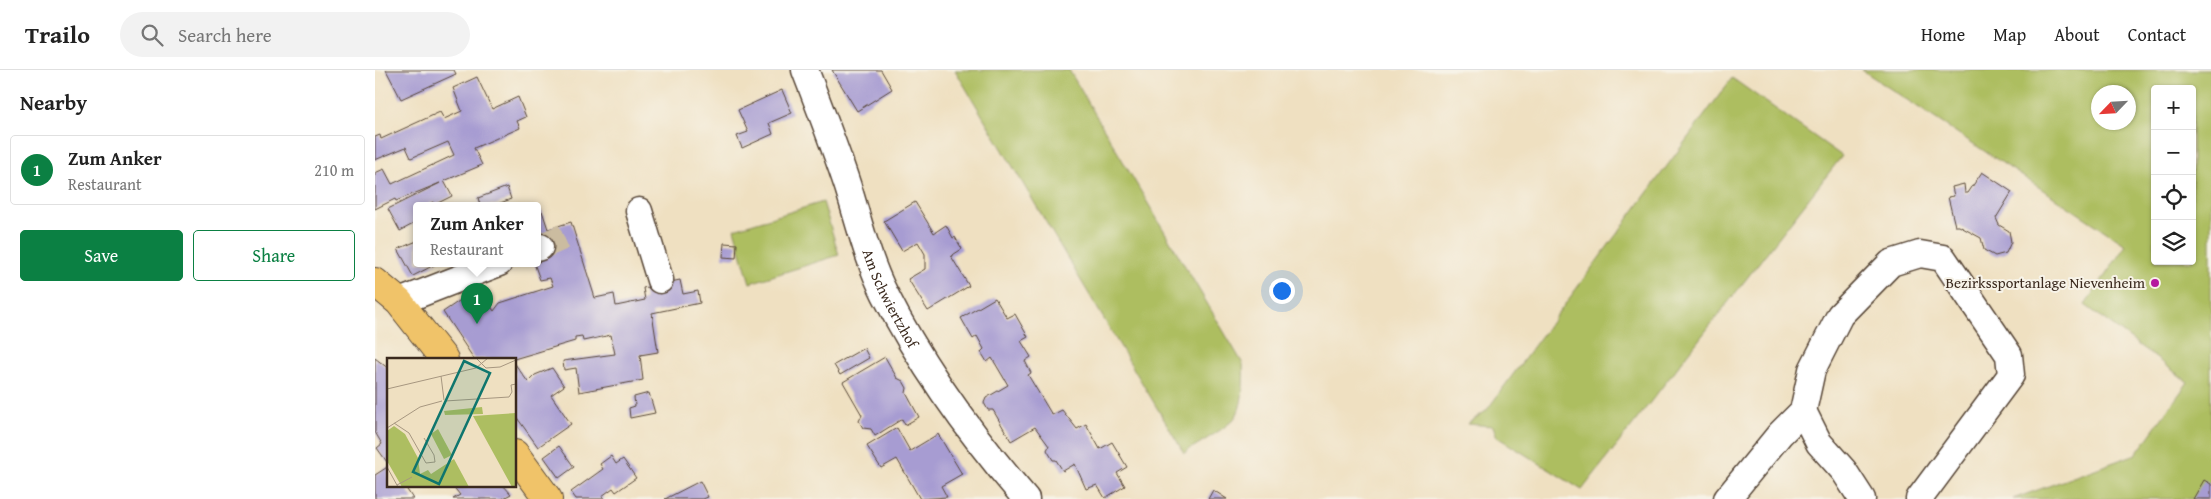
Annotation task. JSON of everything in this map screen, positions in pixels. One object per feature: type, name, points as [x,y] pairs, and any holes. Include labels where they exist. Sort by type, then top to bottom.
[{"type":"main road","points":[[375,282],[399,302],[443,358]]},
{"type":"main road","points":[[516,455],[548,499]]},
{"type":"street","name":"Am Schwiertzhof","points":[[805,70],[835,146],[869,253],[885,294],[916,350],[959,417],[1026,499]]},
{"type":"street","points":[[639,211],[660,280]]},
{"type":"street","points":[[1727,499],[1780,434],[1803,411],[1812,370],[1840,316],[1891,263],[1920,254],[1943,258],[2009,355],[2011,375],[1919,499]]},
{"type":"street","points":[[399,302],[489,267]]},
{"type":"street","points":[[1803,411],[1819,443],[1844,471],[1862,499]]},
{"type":"green space","points":[[955,70],[1069,70],[1243,364],[1243,385],[1239,409],[1233,420],[1222,429],[1184,453]]},
{"type":"green space","name":"Bezirkssportanlage Nievenheim","points":[[1862,70],[2211,70],[2211,499],[2013,499],[2136,454],[2188,382],[2085,305],[2126,245]]},
{"type":"green space","points":[[1732,78],[1842,156],[1582,490],[1497,437],[1493,426],[1467,424],[1486,411]]},
{"type":"green space","points":[[823,202],[839,255],[750,283],[734,229]]},
{"type":"building","points":[[386,70],[454,70],[456,74],[401,99]]},
{"type":"building","points":[[832,70],[881,70],[892,89],[857,111]]},
{"type":"building","points":[[477,77],[492,109],[518,97],[526,117],[517,121],[520,128],[474,148],[482,165],[444,181],[452,196],[440,202],[413,202],[413,224],[400,231],[388,209],[440,183],[396,201],[395,199],[375,209],[375,173],[384,169],[392,184],[454,155],[448,142],[411,158],[406,147],[375,160],[375,137],[380,135],[381,139],[440,112],[444,119],[462,111],[453,88]]},
{"type":"building","points":[[782,90],[792,113],[769,123],[773,134],[742,148],[737,136],[748,132],[738,110]]},
{"type":"building","points":[[1982,172],[2012,192],[1996,218],[1999,225],[2009,231],[2011,242],[2006,253],[1995,256],[1984,250],[1981,238],[1959,226],[1955,226],[1948,197],[1954,196],[1952,187],[1964,184],[1965,193],[1968,193]]},
{"type":"building","points":[[507,187],[511,199],[503,202],[479,202],[478,198]]},
{"type":"building","points":[[915,202],[934,233],[946,225],[953,238],[955,237],[962,249],[951,256],[969,286],[928,311],[908,279],[925,269],[925,254],[918,242],[902,251],[884,221]]},
{"type":"building","points":[[541,211],[548,229],[571,222],[595,298],[614,294],[616,306],[645,300],[643,288],[680,280],[683,294],[698,291],[700,303],[652,313],[658,352],[640,355],[643,380],[579,392],[576,368],[564,370],[563,361],[615,354],[611,335],[583,341],[582,336],[575,337],[575,341],[516,358],[473,358],[443,312],[478,288],[494,311],[500,303],[553,286],[550,278],[540,280],[535,267],[541,267]]},
{"type":"building","points":[[413,243],[413,267],[430,267],[413,276],[398,249]]},
{"type":"building","points":[[724,243],[737,244],[736,258],[723,257]]},
{"type":"building","points":[[995,298],[1007,318],[1015,314],[1028,337],[1021,341],[1031,357],[1025,361],[1031,373],[1028,375],[1052,415],[1062,410],[1077,429],[1086,424],[1100,449],[1112,442],[1127,467],[1117,473],[1125,486],[1105,498],[1097,485],[1086,489],[1075,464],[1063,471],[1056,460],[1053,460],[1047,450],[1049,446],[1035,427],[1011,441],[993,410],[988,410],[984,403],[986,398],[1008,385],[992,358],[987,362],[981,352],[984,349],[977,336],[973,339],[961,318]]},
{"type":"building","points":[[864,348],[869,358],[840,375],[834,365]]},
{"type":"building","points":[[885,357],[897,378],[903,381],[907,388],[906,393],[919,417],[905,425],[902,419],[875,436],[871,429],[863,428],[859,421],[862,415],[843,382]]},
{"type":"building","points":[[375,358],[387,367],[387,462],[377,448],[382,444],[375,432]]},
{"type":"building","points":[[516,365],[528,382],[535,375],[552,368],[564,386],[551,395],[571,424],[538,447],[516,416]]},
{"type":"building","points":[[649,393],[655,413],[630,418],[629,408],[635,406],[634,397]]},
{"type":"building","points":[[897,428],[910,451],[938,434],[962,474],[941,486],[947,497],[920,499],[897,459],[881,468],[867,446]]},
{"type":"building","points":[[559,446],[574,467],[559,478],[544,457]]},
{"type":"building","points":[[611,456],[616,464],[623,459],[636,478],[616,492],[613,488],[602,496],[604,499],[576,499],[571,492],[603,469],[600,464]]},
{"type":"building","points":[[387,467],[387,486],[405,486],[413,499],[375,499],[375,475]]},
{"type":"building","points":[[2204,480],[2211,484],[2211,499],[2193,499]]},
{"type":"building","points":[[700,481],[708,497],[703,499],[665,499]]},
{"type":"building","points":[[453,486],[504,486],[511,494],[502,499],[453,499],[460,495]]},
{"type":"building","points":[[1213,490],[1227,499],[1208,499]]},
{"type":"tunnel","points":[[541,247],[574,232]]},
{"type":"place","name":"Bezirkssportanlage Nievenheim","points":[[2155,283]]},
{"type":"place","name":"Zum Anker","points":[[477,324]]}]
